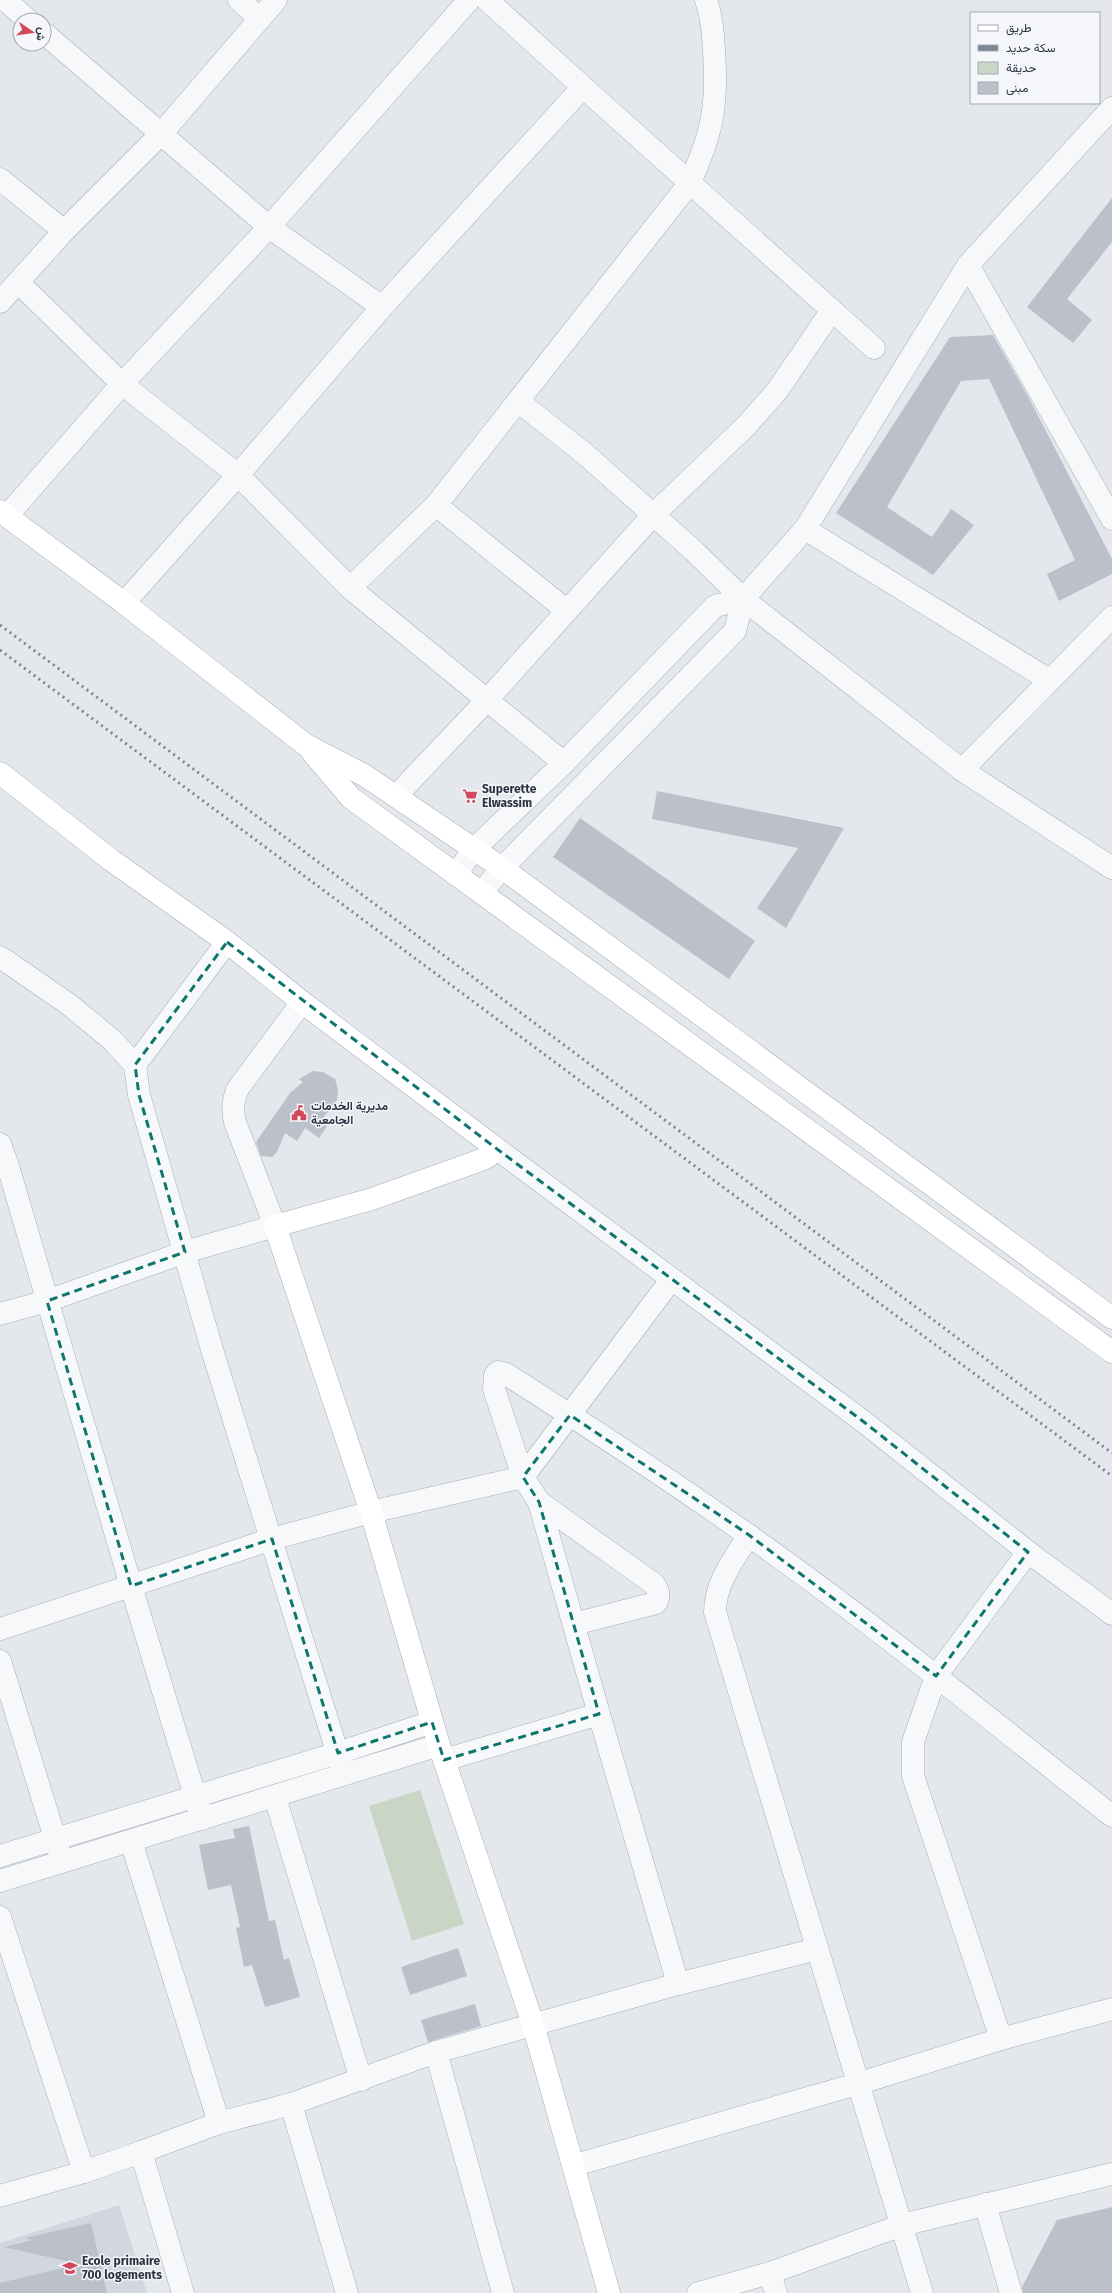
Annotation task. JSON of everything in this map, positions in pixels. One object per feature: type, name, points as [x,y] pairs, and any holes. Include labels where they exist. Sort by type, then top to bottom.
[{"type":"street","points":[[5,0],[19,12]]},
{"type":"street","points":[[238,0],[260,19]]},
{"type":"street","points":[[0,302],[64,231],[161,134],[276,0]]},
{"type":"street","points":[[469,0],[269,227],[4,513],[306,745],[364,774],[474,848],[1112,1318]]},
{"type":"street","points":[[487,0],[874,348]]},
{"type":"street","points":[[350,588],[436,505],[690,184],[704,152],[713,122],[716,87],[711,15],[706,0]]},
{"type":"street","points":[[52,40],[269,227],[382,306]]},
{"type":"street","points":[[124,604],[238,475],[382,306],[583,87]]},
{"type":"street","points":[[482,892],[502,868],[735,631],[743,599],[805,529],[968,265],[1112,108]]},
{"type":"street","points":[[0,179],[64,231]]},
{"type":"street","points":[[968,265],[1112,519]]},
{"type":"street","points":[[18,282],[122,384],[238,475],[350,588],[564,763]]},
{"type":"street","points":[[397,795],[487,700],[566,610],[653,515],[746,426],[776,390],[832,310]]},
{"type":"street","points":[[518,401],[585,454],[694,551],[743,599],[962,770],[1112,868]]},
{"type":"street","points":[[436,505],[566,610]]},
{"type":"street","points":[[805,529],[1049,680]]},
{"type":"street","points":[[456,874],[474,848],[564,763],[716,606],[743,599]]},
{"type":"street","points":[[962,770],[1112,617]]},
{"type":"street","points":[[306,745],[351,798],[1112,1352]]},
{"type":"street","points":[[0,774],[111,860],[227,942],[302,1002],[493,1146],[671,1280],[864,1422],[1028,1552],[1112,1614]]},
{"type":"street","points":[[135,1065],[227,942]]},
{"type":"street","points":[[0,957],[67,1003],[111,1039],[135,1065],[139,1095],[214,1353],[341,1763]]},
{"type":"street","points":[[302,1002],[237,1090],[233,1101],[232,1111],[275,1226],[371,1512],[432,1722],[533,2024],[575,2165],[609,2293]]},
{"type":"street","points":[[0,1144],[8,1166],[131,1586],[202,1819]]},
{"type":"street","points":[[0,1314],[47,1300],[185,1252],[372,1199],[481,1160],[489,1156],[493,1146]]},
{"type":"street","points":[[0,1629],[272,1539],[371,1512],[523,1477],[671,1280]]},
{"type":"street","points":[[678,1984],[539,1502],[523,1477],[494,1389],[494,1375],[498,1372],[506,1374],[570,1415],[748,1535],[936,1676],[1112,1816]]},
{"type":"street","points":[[539,1502],[654,1584],[658,1590],[659,1597],[656,1603],[574,1624]]},
{"type":"street","points":[[748,1535],[720,1585],[715,1599],[715,1612],[857,2084],[922,2293]]},
{"type":"street","points":[[1000,2039],[913,1776],[913,1742],[936,1676],[1028,1552]]},
{"type":"street","points":[[0,1661],[62,1862]]},
{"type":"street","points":[[0,1856],[195,1796],[341,1763],[442,1752],[599,1714]]},
{"type":"street","points":[[0,1881],[275,1797],[341,1763],[432,1722]]},
{"type":"street","points":[[275,1797],[361,2080]]},
{"type":"street","points":[[131,1841],[219,2122]]},
{"type":"street","points":[[0,1917],[84,2172]]},
{"type":"street","points":[[0,2196],[84,2172],[219,2122],[291,2104],[436,2052],[678,1984],[817,1949]]},
{"type":"street","points":[[575,2165],[857,2084],[1000,2039],[1112,2009]]},
{"type":"street","points":[[436,2052],[503,2293]]},
{"type":"street","points":[[291,2104],[347,2293]]},
{"type":"street","points":[[141,2152],[183,2293]]},
{"type":"street","points":[[698,2293],[773,2283],[902,2225],[1112,2174]]},
{"type":"street","points":[[984,2204],[1010,2293]]},
{"type":"highlighted area","points":[[227,942],[493,1146],[864,1422],[1028,1552],[936,1676],[749,1535],[570,1415],[523,1477],[539,1502],[599,1714],[444,1760],[432,1722],[338,1753],[272,1539],[131,1586],[47,1301],[185,1252],[139,1095],[135,1065]]},
{"type":"shaded area","name":"Ecole primaire 700 logements","points":[[119,2205],[147,2293],[0,2293],[0,2243]]},
{"type":"green space","points":[[420,1790],[464,1924],[412,1941],[369,1806]]},
{"type":"building","points":[[1112,198],[1112,242],[1067,299],[1092,320],[1073,343],[1027,307]]},
{"type":"building","points":[[993,335],[1031,402],[1112,559],[1112,574],[1059,601],[1047,574],[1075,560],[989,379],[961,381],[887,507],[932,537],[951,509],[974,525],[933,575],[836,513],[950,337]]},
{"type":"building","points":[[657,791],[844,828],[786,928],[757,908],[798,848],[652,819]]},
{"type":"building","points":[[580,818],[755,941],[729,979],[553,857]]},
{"type":"building","name":"مديرية الخدمات الجامعية","points":[[313,1071],[323,1072],[335,1079],[338,1090],[337,1100],[323,1118],[330,1122],[319,1138],[305,1128],[297,1141],[285,1133],[277,1152],[272,1157],[261,1156],[256,1142],[290,1093],[303,1082],[299,1079]]},
{"type":"building","points":[[249,1826],[269,1921],[275,1920],[284,1960],[289,1958],[300,1997],[265,2007],[252,1965],[244,1967],[236,1928],[240,1927],[231,1885],[208,1890],[199,1845],[235,1838],[233,1829]]},
{"type":"building","points":[[458,1948],[467,1976],[410,1995],[401,1967]]},
{"type":"building","points":[[475,2004],[481,2026],[428,2042],[421,2020]]},
{"type":"building","points":[[1112,2207],[1112,2293],[1023,2293],[1022,2287],[1057,2220]]},
{"type":"building","points":[[91,2223],[107,2293],[0,2293],[0,2283],[79,2264],[4,2247],[33,2240],[25,2238]]},
{"type":"railway","points":[[0,625],[1112,1453]]},
{"type":"railway","points":[[0,650],[1112,1476]]},
{"type":"place","name":"Superette Elwassim","points":[[470,796]]},
{"type":"place","name":"مديرية الخدمات الجامعية","points":[[299,1113]]},
{"type":"place","name":"Ecole primaire 700 logements","points":[[70,2268]]}]
